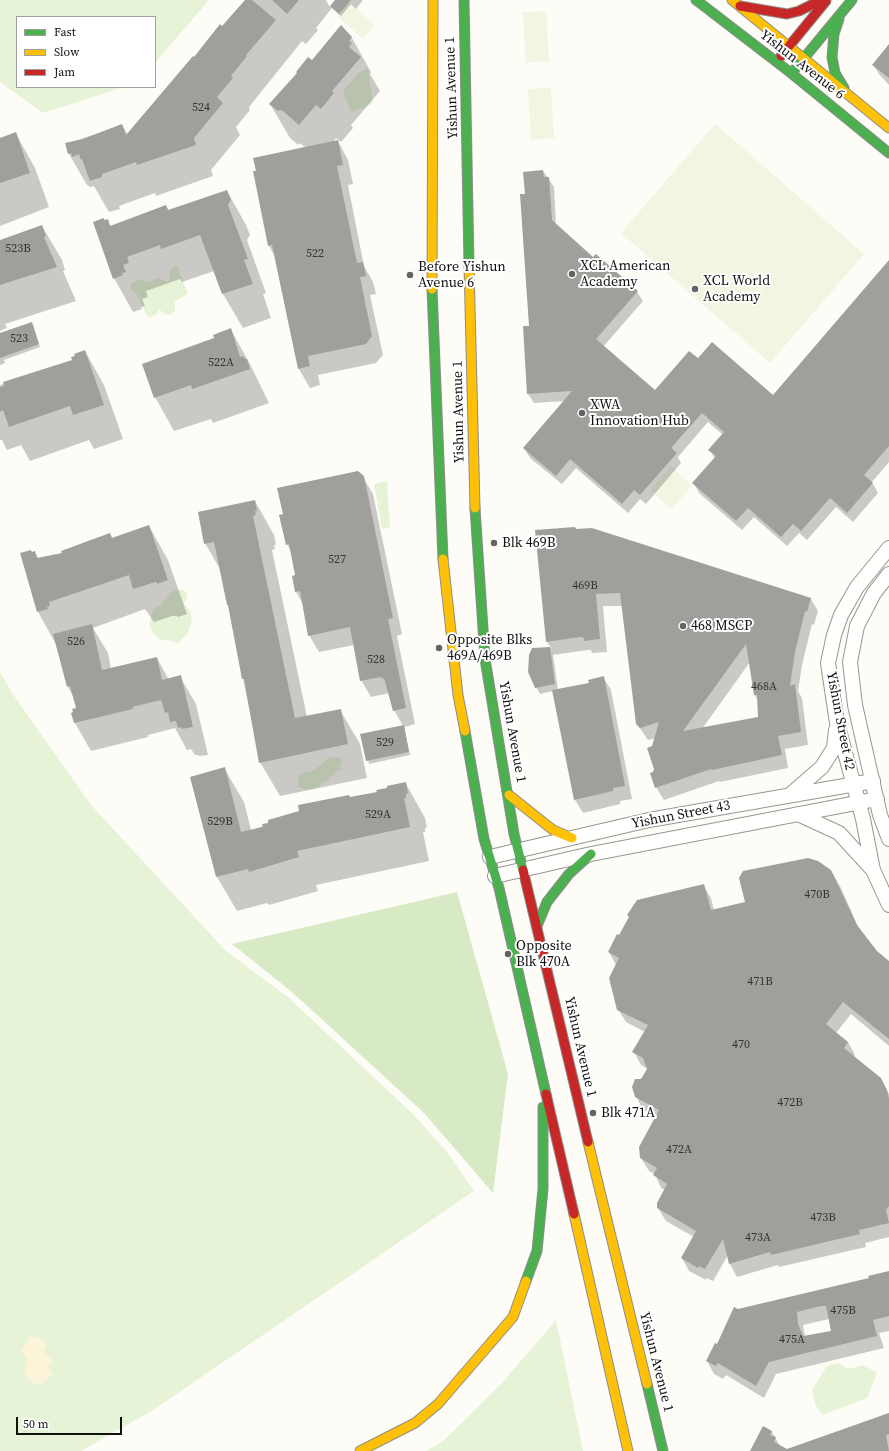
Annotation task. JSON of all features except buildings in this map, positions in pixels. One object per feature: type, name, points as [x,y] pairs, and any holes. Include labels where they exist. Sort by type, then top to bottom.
[{"type":"main road","name":"Yishun Avenue 1","points":[[433,0],[431,267],[441,541],[458,695],[484,839],[495,876],[544,1082],[628,1451]]},
{"type":"main road","name":"Yishun Avenue 1","points":[[464,0],[475,531],[485,659],[509,794],[514,834],[663,1451]]},
{"type":"main road","name":"Yishun Avenue 6","points":[[696,0],[791,73],[889,153]]},
{"type":"main road","points":[[736,3],[787,14],[799,11],[821,0]]},
{"type":"main road","points":[[777,62],[826,0]]},
{"type":"main road","points":[[791,73],[852,0]]},
{"type":"main road","name":"Yishun Avenue 6","points":[[736,3],[889,128]]},
{"type":"main road","points":[[839,16],[834,34],[832,57],[835,73],[848,95]]},
{"type":"main road","points":[[509,794],[552,830],[572,838]]},
{"type":"main road","points":[[537,926],[547,902],[557,888],[569,874],[591,854]]},
{"type":"main road","points":[[360,1451],[415,1423],[438,1404],[513,1318],[537,1251],[543,1189],[542,1136],[544,1082]]},
{"type":"street","name":"Yishun Street 42","points":[[889,548],[857,587],[841,615],[834,635],[828,663],[837,723],[858,803],[873,870],[889,905]]},
{"type":"street","name":"Yishun Street 42","points":[[889,574],[874,593],[857,626],[850,662],[855,704],[877,799],[889,839]]},
{"type":"street","points":[[789,795],[822,767],[834,748],[837,723]]},
{"type":"street","name":"Yishun Street 43","points":[[490,857],[649,820],[873,780]]},
{"type":"street","name":"Yishun Street 43","points":[[591,854],[877,799]]},
{"type":"street","points":[[798,814],[839,833],[873,870]]},
{"type":"street","points":[[495,876],[523,868],[591,854]]},
{"type":"green space","points":[[0,0],[209,0],[156,62],[156,16],[16,16],[16,88],[121,88],[43,113],[0,82]]},
{"type":"green space","points":[[349,2],[375,25],[363,39],[337,16]]},
{"type":"green space","points":[[546,11],[549,61],[526,63],[523,12]]},
{"type":"green space","points":[[368,68],[373,104],[351,112],[343,91],[359,72]]},
{"type":"green space","points":[[551,88],[554,138],[531,140],[528,89]]},
{"type":"green space","points":[[715,124],[864,254],[770,363],[621,233]]},
{"type":"green space","points":[[175,266],[179,267],[180,274],[188,294],[175,301],[175,311],[172,314],[168,315],[159,310],[156,315],[149,317],[146,314],[137,294],[130,289],[131,284],[139,279],[150,283],[154,279],[158,278],[168,282],[170,278],[169,271]]},
{"type":"green space","points":[[671,466],[692,486],[671,509],[650,490]]},
{"type":"green space","points":[[387,481],[390,528],[382,529],[374,484]]},
{"type":"green space","points":[[173,591],[185,591],[187,596],[184,604],[190,611],[192,620],[188,633],[177,644],[171,641],[159,639],[153,633],[149,625],[153,609],[160,605]]},
{"type":"green space","points":[[0,672],[12,693],[91,805],[226,951],[289,998],[413,1114],[447,1152],[474,1191],[150,1412],[81,1451],[0,1451]]},
{"type":"green space","points":[[339,757],[342,761],[340,765],[341,770],[336,772],[328,780],[318,787],[309,790],[297,787],[299,784],[298,777],[302,773],[313,771],[329,758]]},
{"type":"green space","points":[[457,892],[508,1074],[493,1193],[424,1113],[292,992],[232,944]]},
{"type":"green space","points":[[556,1320],[583,1451],[426,1451],[442,1442],[502,1383]]},
{"type":"green space","points":[[839,1363],[848,1369],[864,1365],[877,1373],[867,1398],[822,1415],[815,1404],[812,1390],[827,1366]]},
{"type":"sand","points":[[29,1337],[37,1337],[44,1341],[47,1347],[43,1352],[53,1360],[48,1367],[53,1374],[42,1384],[35,1385],[24,1373],[27,1358],[21,1352]]},
{"type":"traffic: fast","points":[[464,0],[469,265]]},
{"type":"traffic: fast","points":[[696,0],[791,73],[889,153]]},
{"type":"traffic: fast","points":[[795,69],[852,0]]},
{"type":"traffic: fast","points":[[839,19],[834,34],[832,57],[835,73],[844,88]]},
{"type":"traffic: fast","points":[[432,289],[443,559]]},
{"type":"traffic: fast","points":[[475,508],[485,659],[514,834],[523,870]]},
{"type":"traffic: fast","points":[[465,731],[484,839],[499,888],[546,1094]]},
{"type":"traffic: fast","points":[[537,926],[547,902],[569,874],[591,854]]},
{"type":"traffic: fast","points":[[526,1281],[537,1251],[543,1189],[543,1107]]},
{"type":"traffic: fast","points":[[647,1384],[663,1451]]},
{"type":"traffic: slow","points":[[432,289],[433,0]]},
{"type":"traffic: slow","points":[[732,0],[889,128]]},
{"type":"traffic: slow","points":[[469,265],[475,508]]},
{"type":"traffic: slow","points":[[443,559],[458,695],[465,731]]},
{"type":"traffic: slow","points":[[509,795],[553,830],[572,838]]},
{"type":"traffic: slow","points":[[588,1142],[647,1384]]},
{"type":"traffic: slow","points":[[574,1214],[628,1451]]},
{"type":"traffic: slow","points":[[360,1451],[415,1423],[438,1404],[513,1317],[526,1281]]},
{"type":"traffic: jam","points":[[740,6],[787,14],[799,11],[821,0]]},
{"type":"traffic: jam","points":[[781,56],[826,1]]},
{"type":"traffic: jam","points":[[523,870],[588,1142]]},
{"type":"traffic: jam","points":[[546,1094],[574,1214]]},
{"type":"place","name":"XCL American Academy","points":[[572,274]]},
{"type":"place","name":"Before Yishun Avenue 6","points":[[410,275]]},
{"type":"place","name":"XCL World Academy","points":[[695,289]]},
{"type":"place","name":"XWA Innovation Hub","points":[[582,413]]},
{"type":"place","name":"Blk 469B","points":[[494,543]]},
{"type":"place","name":"468 MSCP","points":[[683,626]]},
{"type":"place","name":"Opposite Blks 469A/469B","points":[[439,648]]},
{"type":"place","name":"Opposite Blk 470A","points":[[508,954]]},
{"type":"place","name":"Blk 471A","points":[[593,1113]]}]
